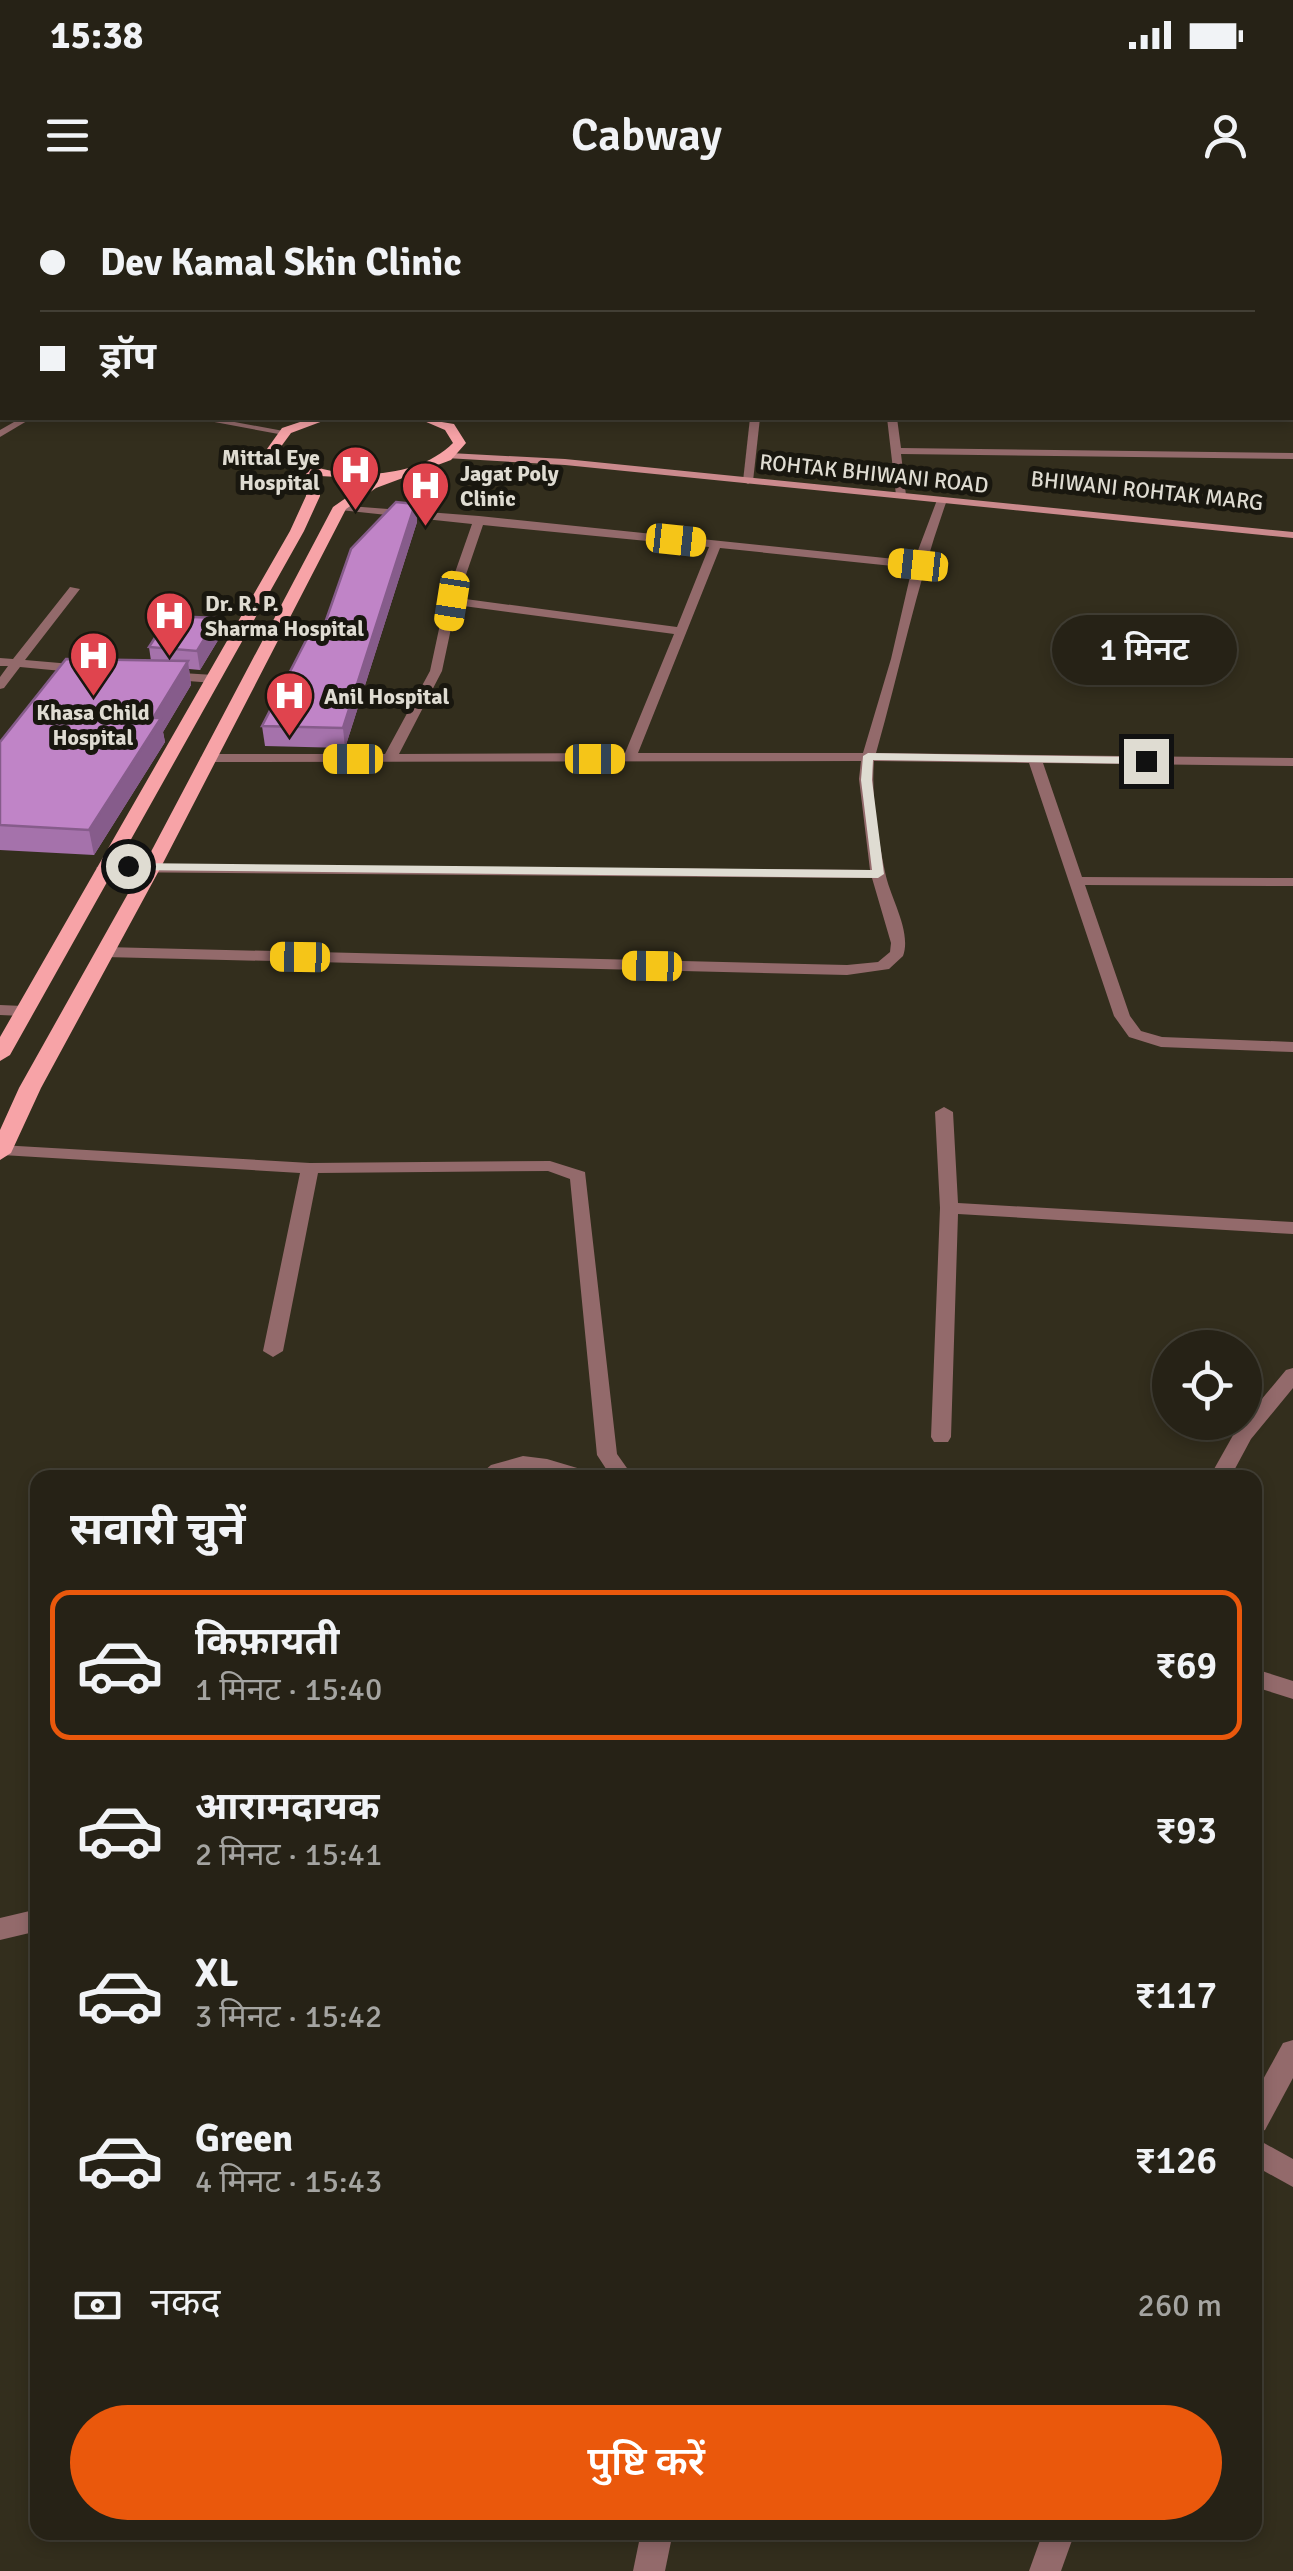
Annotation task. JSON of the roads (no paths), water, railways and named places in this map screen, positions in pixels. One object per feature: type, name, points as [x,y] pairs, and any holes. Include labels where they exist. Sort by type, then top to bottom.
[{"type":"main road","points":[[318,420],[284,432],[275,440],[273,450],[279,458],[313,472],[402,472]]},
{"type":"main road","points":[[429,420],[450,427],[460,443]]},
{"type":"main road","points":[[1,1152],[30,1088],[340,507],[371,486],[450,456],[460,443]]},
{"type":"main road","points":[[460,443],[748,475]]},
{"type":"main road","name":"ROHTAK BHIWANI ROAD","points":[[450,456],[748,475],[901,490],[942,500],[1293,535]]},
{"type":"main road","points":[[0,1055],[297,531],[313,496],[313,472]]},
{"type":"main road","name":"BHIWANI ROHTAK MARG","points":[[901,490],[1293,525]]},
{"type":"street","points":[[0,434],[24,420]]},
{"type":"street","points":[[210,420],[284,432]]},
{"type":"street","points":[[748,475],[755,420]]},
{"type":"street","points":[[892,420],[901,490]]},
{"type":"street","points":[[898,452],[1293,456]]},
{"type":"street","points":[[105,952],[874,968],[891,961],[899,942],[878,874],[866,780],[868,756],[897,659],[918,565],[942,500]]},
{"type":"street","points":[[340,507],[918,565]]},
{"type":"street","points":[[389,759],[436,670],[452,601],[479,519]]},
{"type":"street","points":[[629,759],[716,544]]},
{"type":"street","points":[[0,685],[7,663],[74,589]]},
{"type":"street","points":[[452,601],[682,632]]},
{"type":"street","points":[[7,663],[90,670]]},
{"type":"street","points":[[146,674],[214,679]]},
{"type":"street","points":[[207,758],[868,756],[1293,762]]},
{"type":"street","points":[[1036,760],[1079,881],[1112,994],[1136,1034],[1161,1042],[1293,1047]]},
{"type":"street","points":[[103,868],[152,865],[878,874]]},
{"type":"street","points":[[1079,881],[1293,882]]},
{"type":"street","points":[[0,1010],[24,1011]]},
{"type":"street","points":[[941,1437],[949,1208],[944,1112]]},
{"type":"street","points":[[1,1152],[310,1168],[550,1166],[580,1176],[607,1455],[618,1470]]},
{"type":"street","points":[[273,1351],[310,1168]]},
{"type":"street","points":[[949,1208],[1293,1228]]},
{"type":"street","points":[[1223,1470],[1243,1435],[1293,1375]]},
{"type":"street","points":[[496,1470],[522,1462],[554,1470]]},
{"type":"street","points":[[1262,1680],[1293,1690]]},
{"type":"street","points":[[0,1928],[30,1922]]},
{"type":"street","points":[[1262,2108],[1293,2052]]},
{"type":"street","points":[[1262,2155],[1293,2174]]},
{"type":"street","points":[[650,2571],[656,2540]]},
{"type":"street","points":[[1044,2571],[1056,2540]]},
{"type":"place","name":"Mittal Eye Hospital","points":[[355,512]]},
{"type":"place","name":"Jagat Poly Clinic","points":[[425,528]]},
{"type":"place","name":"Dr. R. P. Sharma Hospital","points":[[170,658]]},
{"type":"place","name":"Khasa Child Hospital","points":[[93,698]]},
{"type":"place","name":"Anil Hospital","points":[[289,738]]}]
